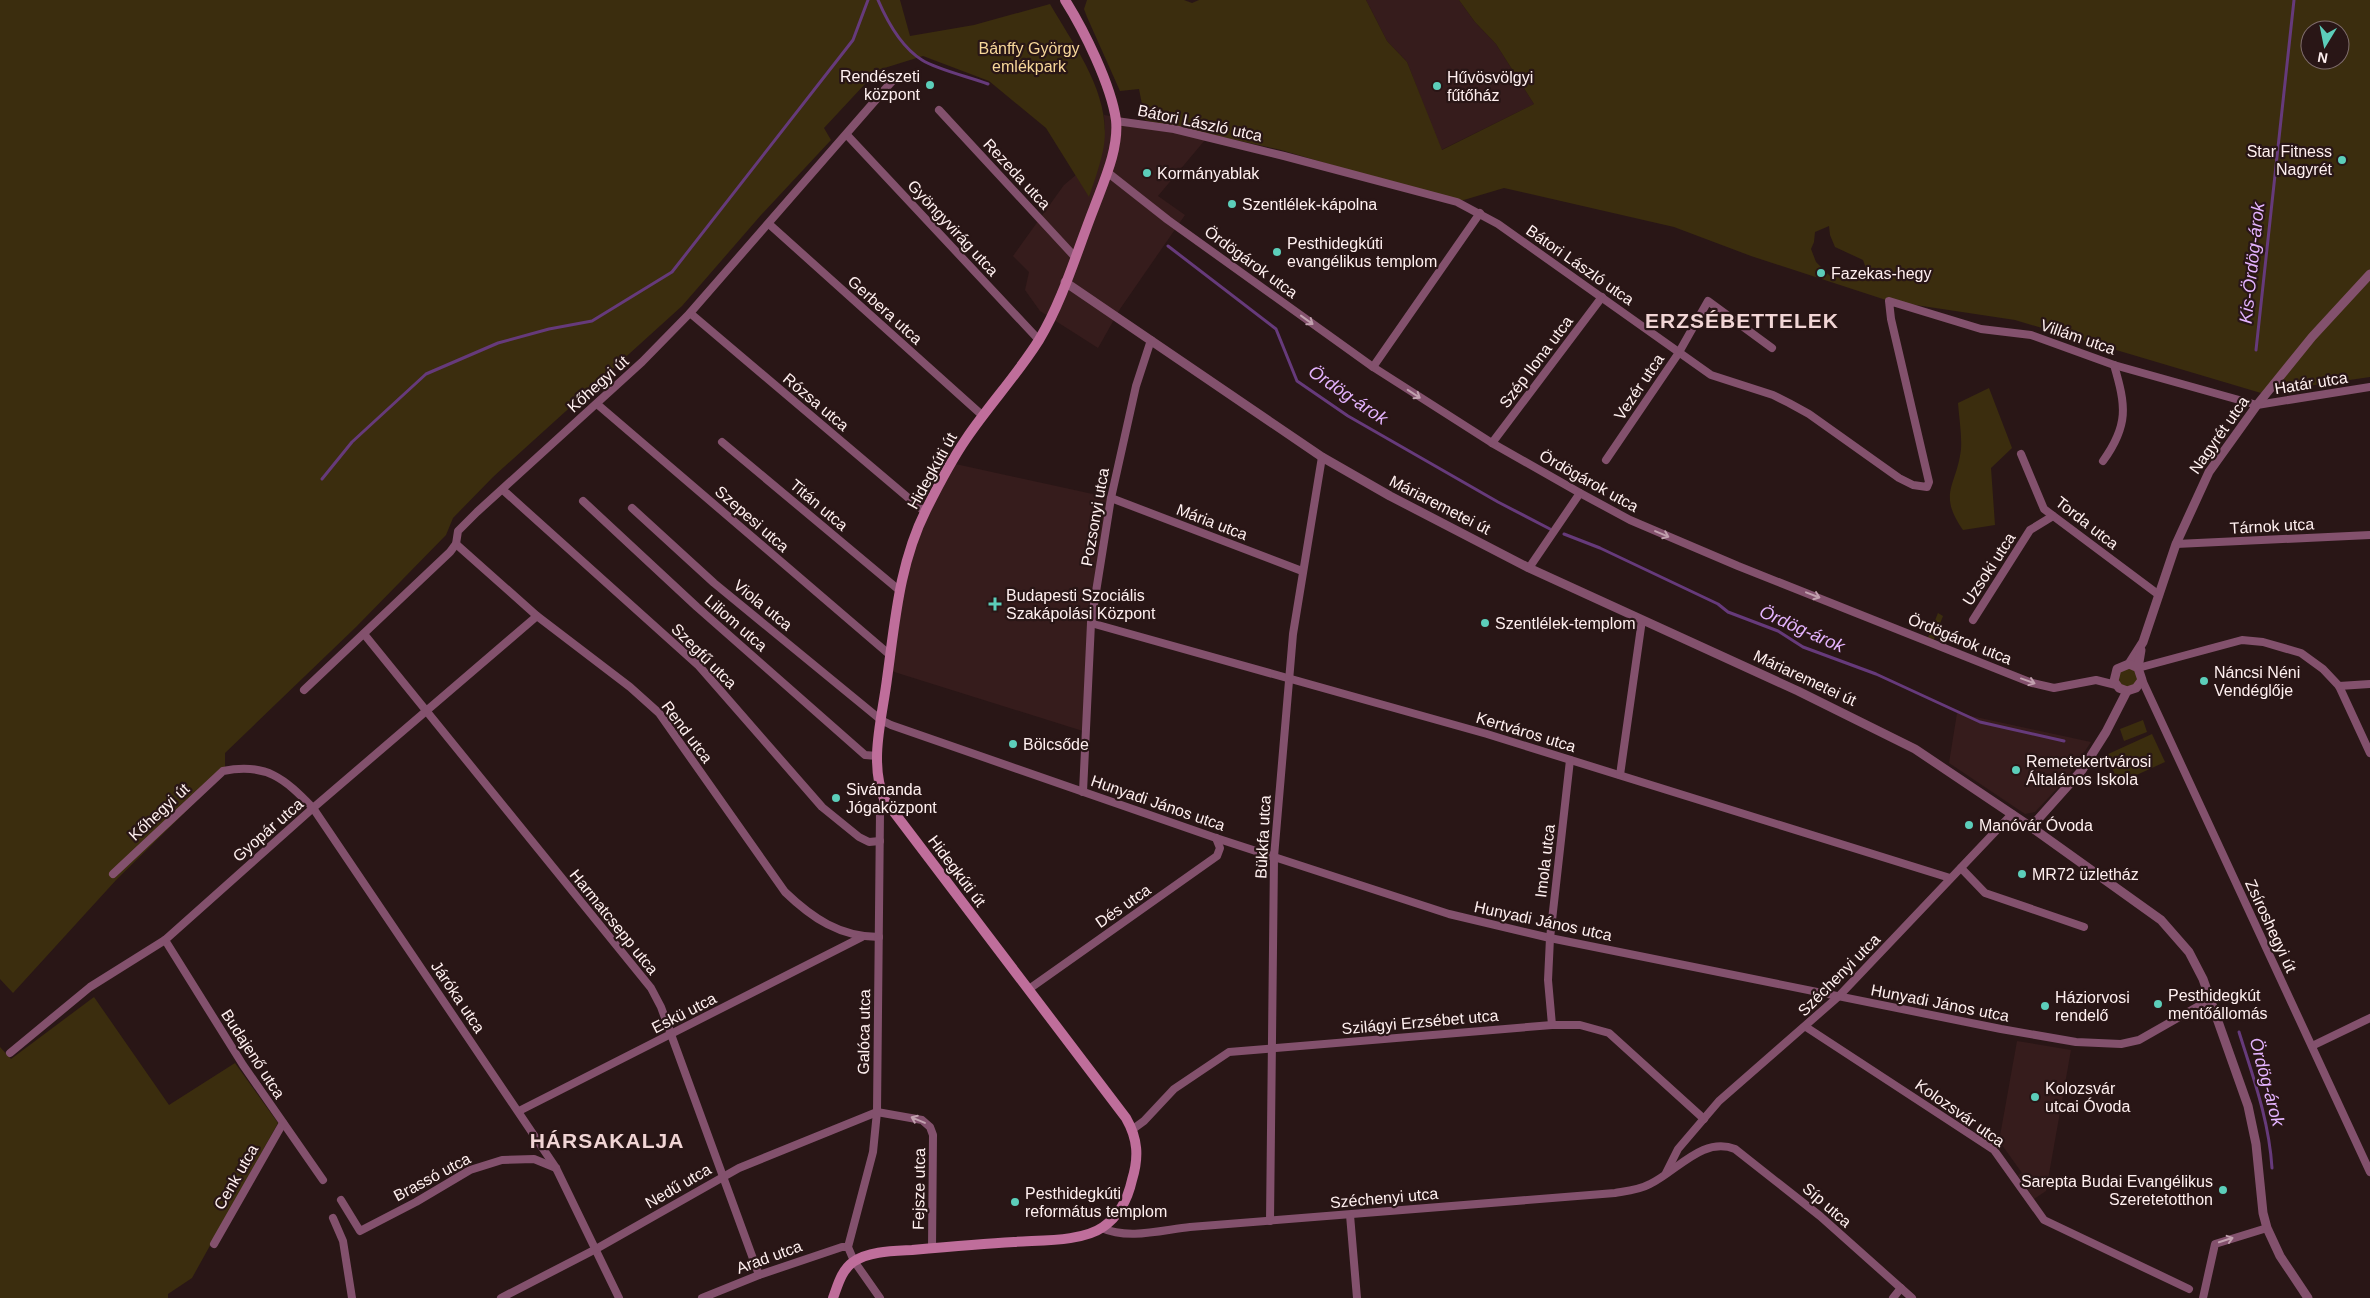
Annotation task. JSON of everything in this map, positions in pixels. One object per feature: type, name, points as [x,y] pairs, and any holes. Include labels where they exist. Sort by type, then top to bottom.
[{"type":"main road","name":"Hidegkúti út","points":[[1065,0],[1102,75],[1112,100],[1116,121],[1115,139],[1107,172],[1065,282],[1039,340],[951,463],[924,512],[899,590],[876,756],[878,785],[884,799],[1033,987],[1133,1129],[1136,1139],[1137,1160],[1131,1186],[1119,1210],[1102,1228]]},
{"type":"main road","points":[[833,1298],[842,1274],[854,1262],[884,1252],[1066,1238],[1102,1228]]},
{"type":"street","name":"Kőhegyi út","points":[[304,690],[450,552],[456,544],[460,528],[642,362],[690,313],[848,135],[894,79]]},
{"type":"street","name":"Rezeda utca","points":[[940,110],[1075,257]]},
{"type":"street","name":"Bátori László utca","points":[[1116,121],[1174,129],[1457,202],[1480,213],[1602,297],[1678,354],[1711,375],[1773,395],[1789,403],[1809,414],[1899,478],[1913,485],[1927,487],[1929,482],[1892,319],[1890,301]]},
{"type":"street","name":"Gyöngyvirág utca","points":[[848,135],[1039,340]]},
{"type":"street","name":"Ördögárok utca","points":[[1107,172],[1168,220],[1373,367],[1492,444],[1630,520],[2032,683],[2054,688],[2096,680],[2121,688]]},
{"type":"street","points":[[1373,367],[1480,213]]},
{"type":"street","name":"Gerbera utca","points":[[769,224],[983,416]]},
{"type":"street","name":"Nagyrét utca","points":[[2140,677],[2140,656],[2143,642],[2176,544],[2209,472],[2257,405],[2312,337],[2370,274]]},
{"type":"street","name":"Máriaremetei út","points":[[1065,282],[1322,457],[1390,496],[1529,568],[1872,726],[1916,750],[2031,827],[2161,920],[2189,952],[2211,999],[2248,1106],[2256,1144],[2263,1213],[2267,1228],[2280,1256],[2308,1298]]},
{"type":"street","name":"Szép Ilona utca","points":[[1492,444],[1602,297]]},
{"type":"street","name":"Vezér utca","points":[[1606,460],[1678,354],[1708,301],[1772,348]]},
{"type":"street","name":"Villám utca","points":[[1890,301],[1981,329],[2031,335],[2114,365],[2257,405]]},
{"type":"street","name":"Rózsa utca","points":[[690,313],[924,512]]},
{"type":"street","name":"Pozsonyi utca","points":[[1083,792],[1091,623],[1111,498],[1136,386],[1151,340]]},
{"type":"street","points":[[2103,461],[2117,440],[2124,419],[2123,395],[2114,365]]},
{"type":"street","name":"Határ utca","points":[[2257,405],[2370,387]]},
{"type":"street","name":"Szepesi utca","points":[[597,404],[890,656]]},
{"type":"street","name":"Titán utca","points":[[722,442],[899,590]]},
{"type":"street","name":"Torda utca","points":[[2021,454],[2044,509],[2159,595]]},
{"type":"street","name":"Bükkfa utca","points":[[1270,1221],[1274,857],[1289,678],[1302,571],[1322,457]]},
{"type":"street","name":"Szegfű utca","points":[[503,490],[699,666],[822,807],[859,837],[869,842],[880,841]]},
{"type":"street","points":[[1529,568],[1580,493]]},
{"type":"street","name":"Mária utca","points":[[1111,498],[1302,571]]},
{"type":"street","name":"Liliom utca","points":[[583,501],[697,607],[865,755],[876,756]]},
{"type":"street","name":"Viola utca","points":[[632,508],[714,583],[881,720]]},
{"type":"street","name":"Uzsoki utca","points":[[1973,620],[2030,530],[2053,516]]},
{"type":"street","name":"Tárnok utca","points":[[2176,544],[2370,536]]},
{"type":"street","name":"Rend utca","points":[[456,544],[537,616],[630,687],[659,713],[785,892],[818,921],[862,938],[879,937]]},
{"type":"street","name":"Gyopár utca","points":[[10,1052],[90,987],[165,940],[313,808],[537,616]]},
{"type":"street","points":[[1620,775],[1642,620]]},
{"type":"street","name":"Kertváros utca","points":[[1091,623],[1289,678],[1570,760],[1950,878]]},
{"type":"street","name":"Harmatcsepp utca","points":[[364,634],[651,988],[661,1007],[759,1275]]},
{"type":"street","points":[[2140,677],[2148,664],[2242,640],[2263,642],[2301,653],[2323,669],[2339,686],[2370,753]]},
{"type":"street","name":"Nagyrét utca","points":[[2031,827],[2082,770],[2106,732],[2116,710],[2121,688],[2114,677],[2117,669],[2129,664],[2143,642]]},
{"type":"street","points":[[2140,656],[2148,664]]},
{"type":"street","points":[[2121,688],[2140,677],[2148,667],[2157,662]]},
{"type":"street","points":[[2129,664],[2140,677]]},
{"type":"street","name":"Zsíroshegyi út","points":[[2140,677],[2370,1172]]},
{"type":"street","points":[[2339,686],[2370,684]]},
{"type":"street","name":"Hunyadi János utca","points":[[881,720],[894,727],[1274,857],[1449,914],[1550,938],[2001,1029],[2101,1045],[2121,1044],[2139,1040],[2211,999]]},
{"type":"street","name":"Imola utca","points":[[1552,1025],[1548,980],[1550,938],[1570,760]]},
{"type":"street","name":"Járóka utca","points":[[223,771],[242,767],[264,770],[285,780],[313,808],[556,1168],[619,1298]]},
{"type":"street","name":"Kőhegyi út","points":[[113,874],[223,771]]},
{"type":"street","name":"Galóca utca","points":[[848,1247],[873,1152],[877,1112],[880,813],[884,799]]},
{"type":"street","name":"Széchenyi utca","points":[[1665,1175],[1678,1149],[1735,1086],[1806,1026],[1838,996],[2012,814]]},
{"type":"street","name":"Dés utca","points":[[1033,987],[1218,856],[1220,848],[1216,838]]},
{"type":"street","points":[[1961,868],[1986,893],[2084,927]]},
{"type":"street","name":"Eskü utca","points":[[519,1111],[862,938]]},
{"type":"street","name":"Budajenő utca","points":[[165,940],[243,1065],[323,1180]]},
{"type":"street","points":[[2312,1046],[2370,1018]]},
{"type":"street","name":"Szilágyi Erzsébet utca","points":[[1133,1129],[1144,1121],[1174,1089],[1230,1052],[1552,1025],[1580,1025],[1609,1033],[1704,1119]]},
{"type":"street","name":"Kolozsvár utca","points":[[1806,1026],[1994,1150],[2044,1220],[2189,1289]]},
{"type":"street","name":"Nedű utca","points":[[501,1298],[596,1249],[722,1176],[877,1112]]},
{"type":"street","name":"Fejsze utca","points":[[877,1112],[922,1120],[930,1127],[933,1135],[932,1248]]},
{"type":"street","name":"Cenk utca","points":[[214,1244],[283,1123]]},
{"type":"street","name":"Széchenyi utca","points":[[1102,1228],[1113,1233],[1125,1234],[1616,1193],[1649,1185],[1706,1147],[1717,1145]]},
{"type":"street","name":"Síp utca","points":[[1717,1145],[1726,1145],[1743,1154],[1820,1216],[1912,1298]]},
{"type":"street","points":[[1678,1149],[1678,1156],[1686,1161]]},
{"type":"street","name":"Brassó utca","points":[[341,1200],[360,1231],[416,1202],[470,1170],[502,1160],[534,1159],[556,1168]]},
{"type":"street","points":[[1350,1215],[1356,1298]]},
{"type":"street","points":[[333,1218],[343,1241],[352,1298]]},
{"type":"street","points":[[2203,1298],[2216,1244],[2267,1228]]},
{"type":"street","name":"Arad utca","points":[[702,1298],[759,1275],[842,1247],[848,1247]]},
{"type":"street","points":[[848,1247],[854,1262],[880,1298]]},
{"type":"street","points":[[1893,1298],[1901,1288]]},
{"type":"shaded area","points":[[1366,0],[1459,0],[1475,22],[1496,44],[1534,104],[1441,150],[1407,62],[1387,41]]},
{"type":"shaded area","points":[[1104,115],[1172,125],[1210,134],[1158,196],[1185,215],[1120,309],[1098,348],[1040,311],[1025,290],[1029,272],[1013,256],[1064,185],[1076,175],[1089,196],[1105,129]]},
{"type":"shaded area","name":"Budapesti Szociális Szakápolási Központ","points":[[951,463],[1111,498],[1091,623],[1086,732],[888,670],[904,569]]},
{"type":"shaded area","name":"Remetekertvárosi Általános Iskola","points":[[1957,713],[2091,742],[2067,778],[2035,812],[2025,814],[1949,763]]},
{"type":"shaded area","name":"Kolozsvár utcai Óvoda","points":[[2017,1041],[2071,1050],[2046,1191],[2034,1199],[2018,1175],[2022,1173],[2002,1145],[1998,1147]]},
{"type":"green space","name":"Bánffy György emlékpark","points":[[0,0],[900,0],[910,36],[974,25],[1050,4],[1089,71],[1096,89],[1102,107],[1105,126],[1104,145],[1100,165],[1089,197],[1046,128],[989,81],[923,56],[878,70],[824,128],[831,140],[761,215],[682,306],[493,477],[453,518],[446,535],[356,627],[225,753],[225,773],[117,879],[13,993],[0,979]]},
{"type":"green space","points":[[1087,0],[1184,0],[1192,3],[1199,0],[1366,0],[1387,41],[1407,62],[1442,150],[1534,104],[1496,44],[1475,22],[1459,0],[2370,0],[2370,377],[2261,393],[2015,320],[1889,301],[1751,256],[1674,227],[1504,188],[1457,202],[1281,150],[1145,120],[1139,89],[1120,91],[1084,9]],"holes":[[[1829,226],[1830,235],[1835,247],[1863,260],[1867,271],[1857,281],[1830,276],[1816,262],[1811,249],[1815,232]]]},
{"type":"green space","points":[[1989,388],[2012,448],[1991,468],[1995,525],[1963,530],[1955,517],[1950,498],[1961,449],[1958,403]]},
{"type":"green space","points":[[1938,613],[1943,616],[1933,642],[1927,640]]},
{"type":"green space","points":[[2129,664],[2142,680],[2123,690],[2115,673]]},
{"type":"green space","points":[[2143,720],[2147,732],[2124,741],[2120,729]]},
{"type":"green space","points":[[2152,734],[2165,762],[2119,783],[2106,755]]},
{"type":"green space","points":[[94,997],[169,1105],[235,1063],[278,1123],[192,1278],[168,1294],[168,1298],[0,1298],[0,1047],[11,1059]]},
{"type":"waterway","points":[[322,479],[352,442],[426,374],[498,343],[549,329],[592,321],[672,272],[853,40],[868,0]]},
{"type":"waterway","name":"Ördög-árok","points":[[878,0],[901,41],[914,55],[937,67],[988,84]]},
{"type":"waterway","name":"Kis-Ördög-árok","points":[[2256,350],[2294,0]]},
{"type":"waterway","name":"Ördög-árok","points":[[1168,246],[1276,329],[1297,381],[1348,416],[1498,502],[1550,529]]},
{"type":"waterway","name":"Ördög-árok","points":[[1564,534],[1600,548],[1718,604],[1728,612],[1778,631],[1803,647],[1876,674],[1980,722],[2064,741]]},
{"type":"waterway","name":"Ördög-árok","points":[[2239,1032],[2264,1116],[2272,1168]]},
{"type":"place","name":"Rendészeti központ","points":[[930,85]]},
{"type":"place","name":"Hűvösvölgyi fűtőház","points":[[1437,86]]},
{"type":"place","name":"Star Fitness Nagyrét","points":[[2342,160]]},
{"type":"place","name":"Kormányablak","points":[[1147,173]]},
{"type":"place","name":"Szentlélek-kápolna","points":[[1232,204]]},
{"type":"place","name":"Pesthidegkúti evangélikus templom","points":[[1277,252]]},
{"type":"place","name":"Fazekas-hegy","points":[[1821,273]]},
{"type":"place","name":"Budapesti Szociális Szakápolási Központ","points":[[995,604]]},
{"type":"place","name":"Szentlélek-templom","points":[[1485,623]]},
{"type":"place","name":"Náncsi Néni Vendéglője","points":[[2204,681]]},
{"type":"place","name":"Bölcsőde","points":[[1013,744]]},
{"type":"place","name":"Remetekertvárosi Általános Iskola","points":[[2016,770]]},
{"type":"place","name":"Sivánanda Jógaközpont","points":[[836,798]]},
{"type":"place","name":"Manóvár Óvoda","points":[[1969,825]]},
{"type":"place","name":"MR72 üzletház","points":[[2022,874]]},
{"type":"place","name":"Pesthidegkút mentőállomás","points":[[2158,1004]]},
{"type":"place","name":"Háziorvosi rendelő","points":[[2045,1006]]},
{"type":"place","name":"Kolozsvár utcai Óvoda","points":[[2035,1097]]},
{"type":"place","name":"Sarepta Budai Evangélikus Szeretetotthon","points":[[2223,1190]]},
{"type":"place","name":"Pesthidegkúti református templom","points":[[1015,1202]]},
{"type":"district","name":"ERZSÉBETTELEK","points":[[1742,320]]},
{"type":"district","name":"HÁRSAKALJA","points":[[607,1140]]}]
